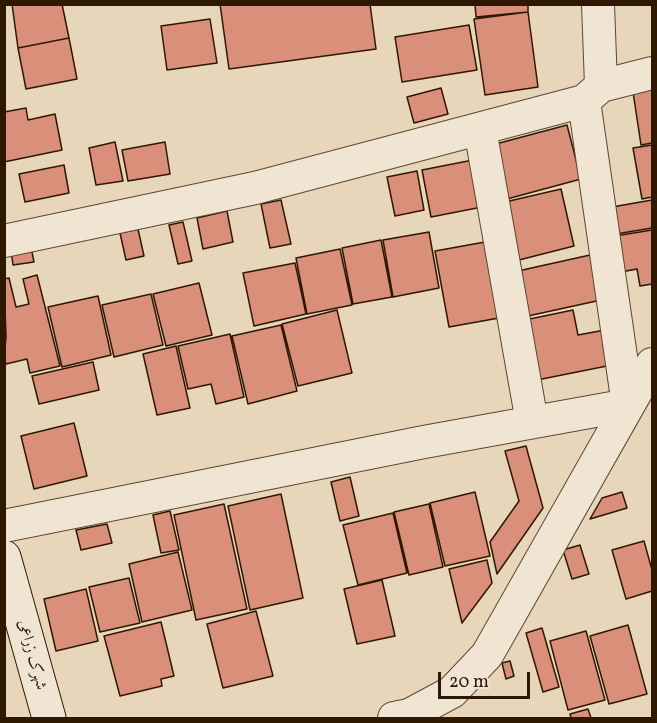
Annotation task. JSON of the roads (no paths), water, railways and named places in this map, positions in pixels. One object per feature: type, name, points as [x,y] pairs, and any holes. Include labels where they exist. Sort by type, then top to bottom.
[{"type":"street","points":[[598,4],[592,93],[628,405]]},
{"type":"street","points":[[4,241],[255,188],[480,129],[652,74]]},
{"type":"street","points":[[480,129],[532,423]]},
{"type":"street","points":[[394,718],[409,715],[452,692],[487,656],[652,364]]},
{"type":"street","points":[[4,526],[628,405]]},
{"type":"street","name":"شهرک زراعی","points":[[4,557],[49,718]]}]
